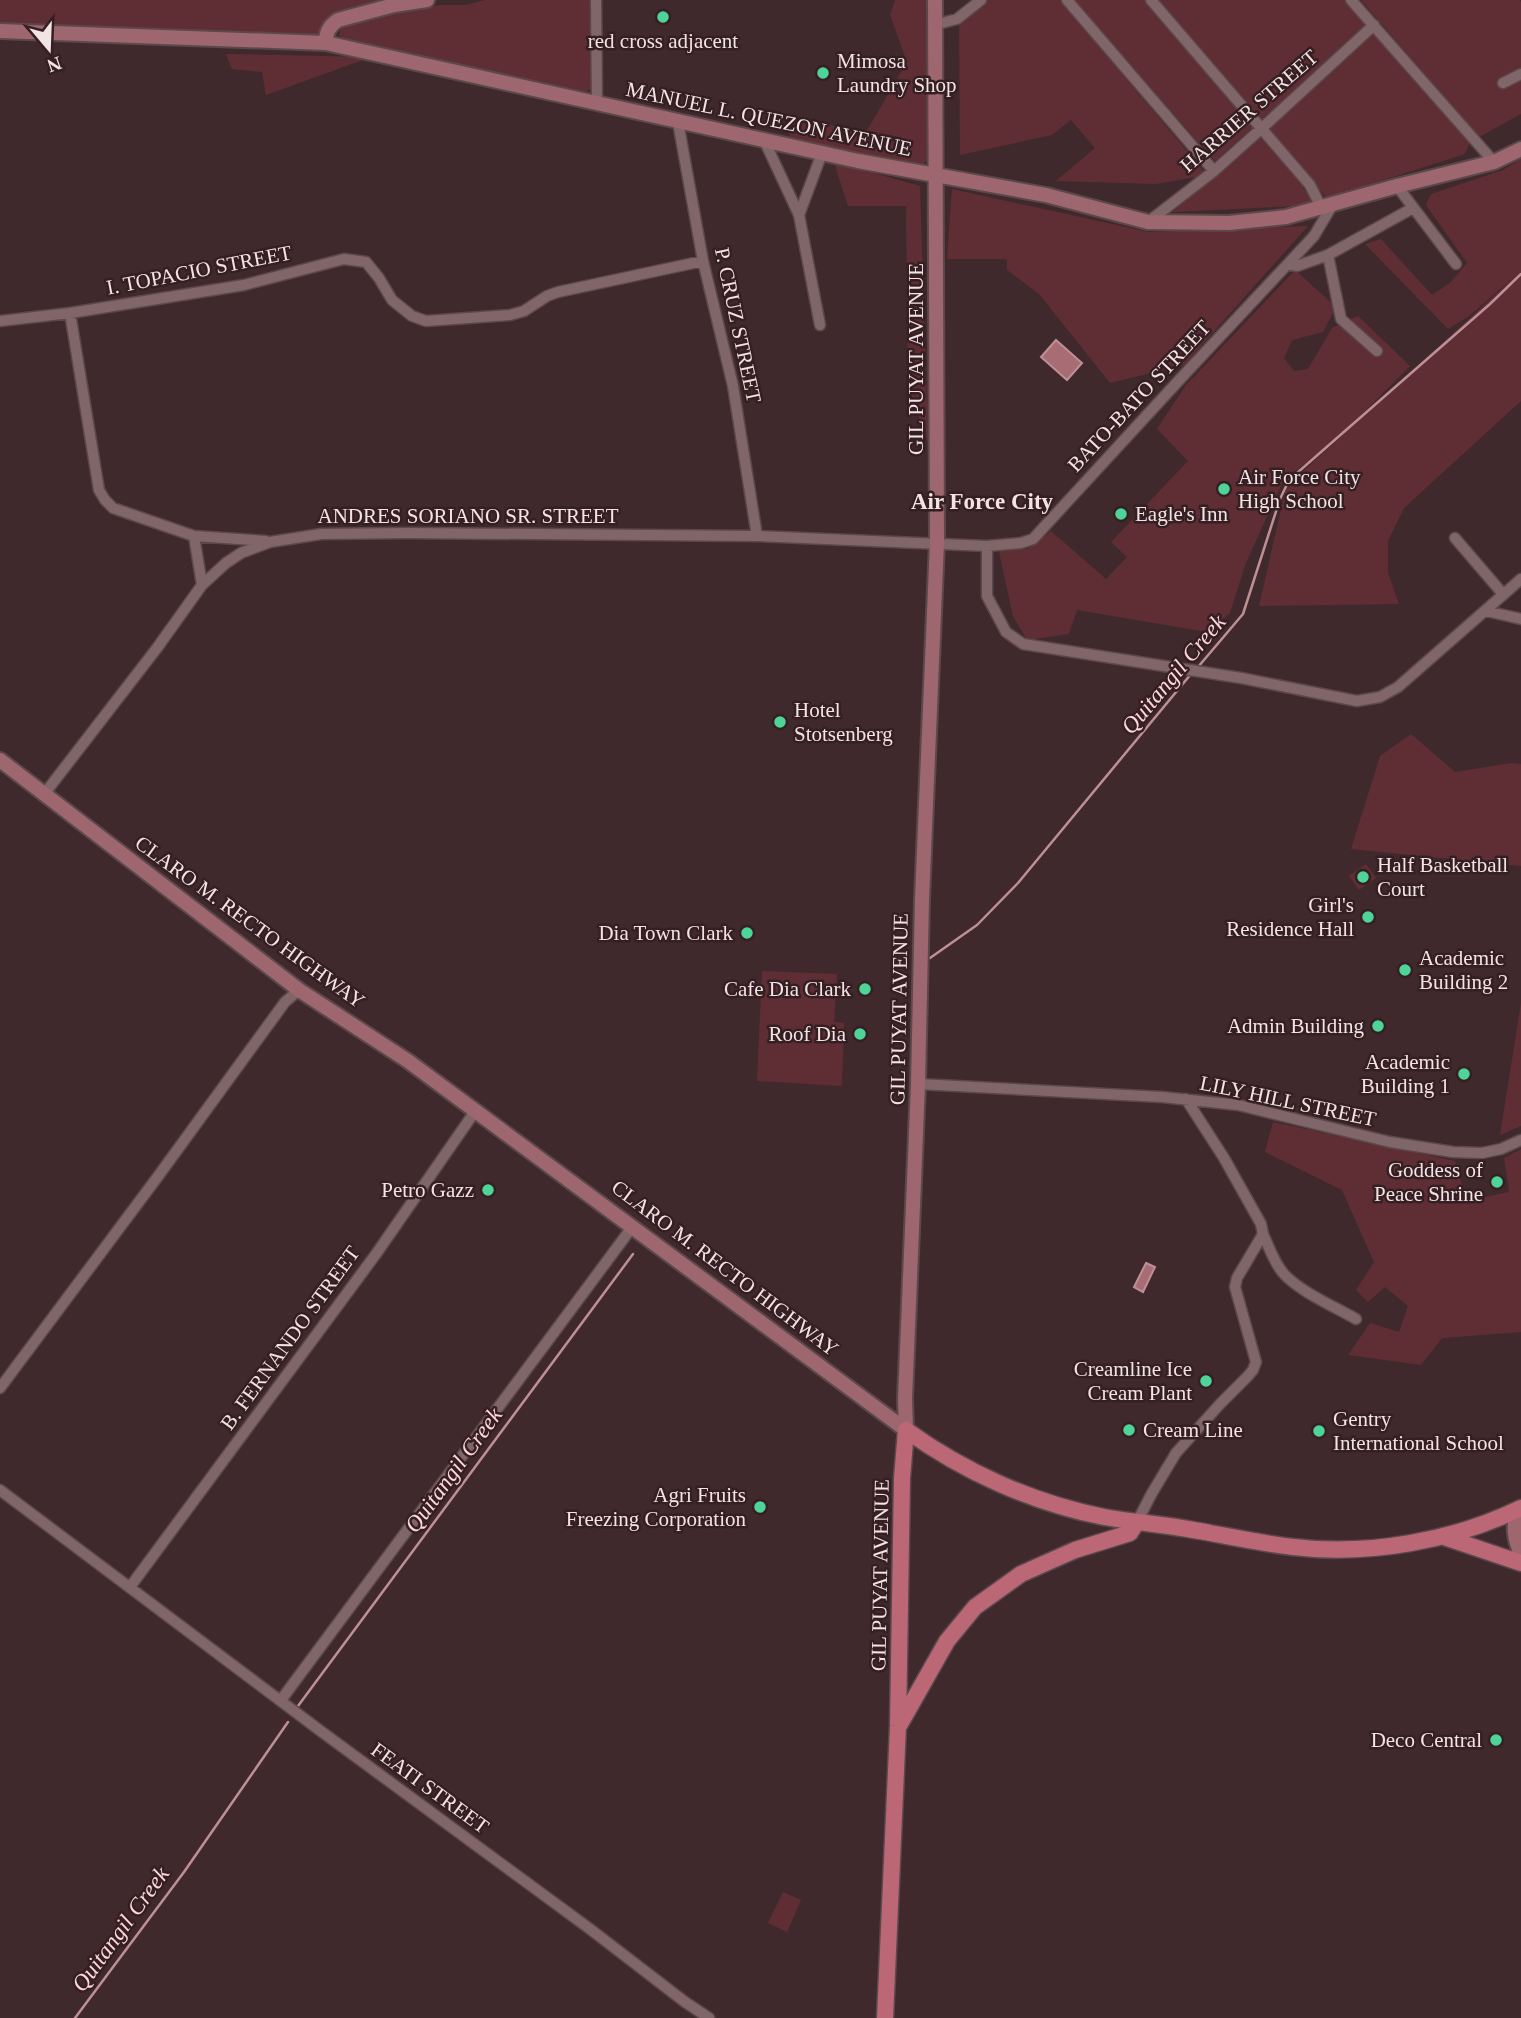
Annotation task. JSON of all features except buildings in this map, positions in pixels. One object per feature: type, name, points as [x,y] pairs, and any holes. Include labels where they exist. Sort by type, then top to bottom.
[{"type":"main road","points":[[326,43],[327,32],[338,20],[394,5],[427,0]]},
{"type":"main road","name":"GIL PUYAT AVENUE","points":[[885,2018],[898,1726],[905,1399],[937,542],[935,0]]},
{"type":"main road","name":"MANUEL L. QUEZON AVENUE","points":[[0,31],[326,43],[822,153],[1046,195],[1148,222],[1229,223],[1286,217],[1494,162],[1521,149]]},
{"type":"main road","name":"CLARO M. RECTO HIGHWAY","points":[[0,760],[299,990],[408,1061],[476,1110],[950,1460],[1008,1487],[1071,1509],[1294,1548],[1372,1548],[1444,1537],[1519,1510]]},
{"type":"main road","points":[[1519,1510],[1517,1530],[1521,1554]]},
{"type":"main road","points":[[898,1726],[947,1641],[975,1607],[1021,1574],[1076,1550],[1130,1534],[1138,1522]]},
{"type":"main road","points":[[1481,1524],[1503,1525],[1517,1530]]},
{"type":"main road","points":[[1444,1537],[1521,1563]]},
{"type":"street","points":[[596,0],[597,103]]},
{"type":"street","points":[[934,25],[959,18],[981,0]]},
{"type":"street","points":[[1067,0],[1214,170]]},
{"type":"street","points":[[1151,0],[1327,205]]},
{"type":"street","points":[[1351,0],[1494,162]]},
{"type":"street","name":"HARRIER STREET","points":[[1148,222],[1214,170],[1374,25]]},
{"type":"street","points":[[1503,83],[1521,75]]},
{"type":"street","name":"P. CRUZ STREET","points":[[678,122],[703,261],[733,386],[757,536]]},
{"type":"street","points":[[764,140],[799,215],[820,325]]},
{"type":"street","points":[[799,215],[822,153]]},
{"type":"street","points":[[1397,186],[1456,264]]},
{"type":"street","name":"BATO-BATO STREET","points":[[937,542],[987,546],[1033,539],[1314,236],[1327,205]]},
{"type":"street","points":[[1288,264],[1297,266],[1314,262],[1413,208]]},
{"type":"street","points":[[1328,255],[1341,319],[1377,351]]},
{"type":"street","name":"I. TOPACIO STREET","points":[[0,321],[70,313],[244,285],[344,258],[366,262],[392,300],[412,316],[426,321],[510,315],[524,311],[558,292],[703,261]]},
{"type":"street","points":[[70,313],[99,490],[105,500],[113,508],[194,537],[270,542]]},
{"type":"street","name":"ANDRES SORIANO SR. STREET","points":[[45,793],[202,585],[241,552],[270,542],[333,534],[757,536],[937,542]]},
{"type":"street","points":[[194,537],[202,585]]},
{"type":"street","points":[[1455,538],[1503,594]]},
{"type":"street","points":[[987,546],[987,596],[1006,632],[1023,645],[1241,678],[1349,700],[1380,697],[1398,687],[1521,579]]},
{"type":"street","points":[[1486,611],[1521,619]]},
{"type":"street","points":[[0,1388],[285,1002],[299,990]]},
{"type":"street","name":"LILY HILL STREET","points":[[918,1084],[1186,1099],[1238,1105],[1390,1142],[1453,1152],[1482,1153],[1501,1149],[1521,1140]]},
{"type":"street","points":[[1186,1099],[1224,1158],[1261,1224],[1263,1234],[1283,1274],[1295,1284],[1356,1319]]},
{"type":"street","name":"B. FERNANDO STREET","points":[[130,1587],[376,1254],[476,1110]]},
{"type":"street","points":[[281,1700],[633,1226]]},
{"type":"street","points":[[1138,1522],[1170,1462],[1200,1425],[1253,1370],[1256,1362],[1235,1287],[1237,1278],[1263,1234]]},
{"type":"street","name":"FEATI STREET","points":[[0,1490],[709,2018]]},
{"type":"shaded area","points":[[0,0],[393,0],[317,36],[0,23]]},
{"type":"shaded area","points":[[485,0],[592,0],[594,89],[583,92],[344,41],[339,35],[342,26],[351,22],[440,5],[466,5]]},
{"type":"shaded area","points":[[895,0],[928,0],[927,160],[922,166],[875,158],[790,137],[788,128],[791,118],[866,132],[907,62],[890,15]]},
{"type":"shaded area","points":[[976,0],[1060,0],[1207,175],[1156,184],[1056,181],[1095,148],[1071,120],[1052,135],[960,155],[959,14]]},
{"type":"shaded area","points":[[1074,0],[1344,0],[1368,25],[1215,161]]},
{"type":"shaded area","points":[[1361,0],[1519,0],[1521,114],[1479,137]]},
{"type":"shaded area","points":[[1377,24],[1471,139],[1465,154],[1327,198],[1263,128]]},
{"type":"shaded area","points":[[226,54],[371,57],[266,95],[262,72],[232,69]]},
{"type":"shaded area","points":[[1263,133],[1316,205],[1173,212]]},
{"type":"shaded area","points":[[1521,159],[1521,401],[1404,508],[1388,541],[1388,573],[1399,604],[1259,606],[1286,487],[1520,272],[1469,316],[1448,329],[1365,244],[1381,239],[1432,295],[1451,282],[1467,263],[1426,205],[1431,194],[1503,170]]},
{"type":"shaded area","points":[[834,162],[920,186],[928,442],[908,385],[906,206],[848,206]]},
{"type":"shaded area","points":[[952,189],[1149,232],[1308,226],[1184,365],[1110,383],[1039,294],[1007,270],[1007,259],[947,259]]},
{"type":"shaded area","points":[[1295,270],[1336,307],[1323,332],[1292,340],[1284,358],[1294,371],[1308,369],[1332,328],[1358,316],[1410,366],[1342,434],[1283,481],[1245,565],[1230,613],[1207,632],[1077,610],[1069,634],[1027,640],[1013,616],[998,547],[1028,549],[1051,531],[1106,579],[1127,557],[1111,542],[1188,461],[1157,429],[1186,385]]},
{"type":"shaded area","points":[[1056,340],[1082,363],[1067,380],[1041,357]]},
{"type":"shaded area","points":[[1411,734],[1455,772],[1521,764],[1521,866],[1351,849],[1380,756]]},
{"type":"shaded area","name":"Half Basketball Court","points":[[1366,864],[1376,878],[1359,890],[1349,876]]},
{"type":"shaded area","points":[[762,971],[837,974],[834,1022],[844,1023],[842,1086],[757,1081]]},
{"type":"shaded area","points":[[1521,1003],[1521,1126],[1500,1135]]},
{"type":"shaded area","points":[[1273,1122],[1455,1161],[1467,1201],[1509,1192],[1504,1158],[1521,1149],[1521,1332],[1442,1338],[1421,1365],[1348,1355],[1370,1323],[1399,1332],[1408,1306],[1385,1287],[1368,1302],[1356,1290],[1374,1262],[1342,1190],[1265,1152]]},
{"type":"shaded area","points":[[1146,1263],[1155,1267],[1143,1292],[1134,1287]]},
{"type":"shaded area","points":[[783,1892],[801,1900],[787,1932],[768,1923]]},
{"type":"waterway","name":"Quitangil Creek","points":[[1198,667],[1243,614],[1280,499],[1289,480],[1521,274]]},
{"type":"waterway","name":"Quitangil Creek","points":[[930,958],[977,925],[1018,883],[1191,674]]},
{"type":"waterway","name":"Quitangil Creek","points":[[298,1706],[633,1254]]},
{"type":"waterway","name":"Quitangil Creek","points":[[75,2018],[184,1872],[288,1722]]},
{"type":"place","name":"red cross adjacent","points":[[663,17]]},
{"type":"place","name":"Mimosa Laundry Shop","points":[[823,73]]},
{"type":"place","name":"Air Force City High School","points":[[1224,489]]},
{"type":"place","name":"Eagle's Inn","points":[[1121,514]]},
{"type":"place","name":"Hotel Stotsenberg","points":[[780,722]]},
{"type":"place","name":"Half Basketball Court","points":[[1363,877]]},
{"type":"place","name":"Girl's Residence Hall","points":[[1368,917]]},
{"type":"place","name":"Dia Town Clark","points":[[747,933]]},
{"type":"place","name":"Academic Building 2","points":[[1405,970]]},
{"type":"place","name":"Cafe Dia Clark","points":[[865,989]]},
{"type":"place","name":"Admin Building","points":[[1378,1026]]},
{"type":"place","name":"Roof Dia","points":[[860,1034]]},
{"type":"place","name":"Academic Building 1","points":[[1464,1074]]},
{"type":"place","name":"Goddess of Peace Shrine","points":[[1497,1182]]},
{"type":"place","name":"Petro Gazz","points":[[488,1190]]},
{"type":"place","name":"Creamline Ice Cream Plant","points":[[1206,1381]]},
{"type":"place","name":"Cream Line","points":[[1129,1430]]},
{"type":"place","name":"Gentry International School","points":[[1319,1431]]},
{"type":"place","name":"Agri Fruits Freezing Corporation","points":[[760,1507]]},
{"type":"place","name":"Deco Central","points":[[1496,1740]]},
{"type":"district","name":"Air Force City","points":[[982,501]]}]
